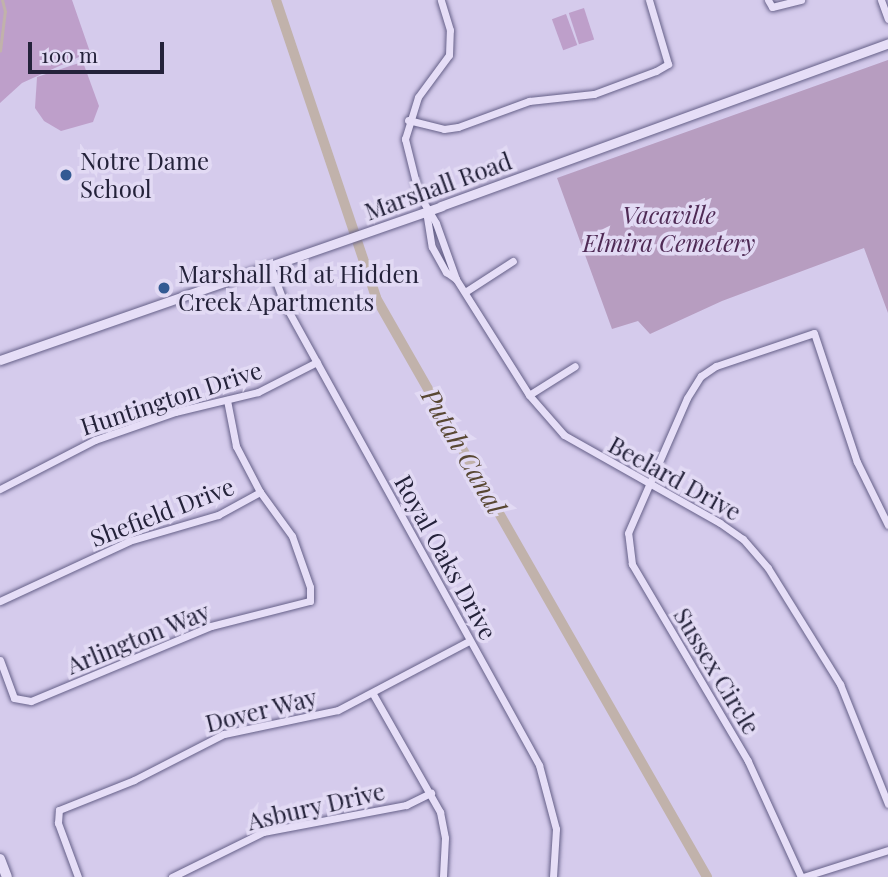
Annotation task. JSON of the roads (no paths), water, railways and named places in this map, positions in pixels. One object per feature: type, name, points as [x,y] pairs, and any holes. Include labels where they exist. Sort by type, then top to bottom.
[{"type":"main road","points":[[0,859],[6,877]]},
{"type":"street","name":"Beelard Drive","points":[[441,0],[450,30],[449,55],[418,97],[408,120],[407,159],[426,211],[436,223],[456,279],[529,395],[564,435],[743,539],[768,568],[840,684],[888,804]]},
{"type":"street","points":[[408,120],[444,129],[458,127],[529,101],[594,94],[656,71],[668,64],[649,0]]},
{"type":"street","points":[[768,0],[772,7],[801,0]]},
{"type":"street","points":[[881,0],[888,19]]},
{"type":"street","name":"Marshall Road","points":[[0,360],[368,232],[888,43]]},
{"type":"street","points":[[465,292],[513,261]]},
{"type":"street","name":"Royal Oaks Drive","points":[[270,265],[317,362],[539,765],[551,797],[556,837],[553,877]]},
{"type":"street","name":"Sussex Circle","points":[[888,526],[857,462],[814,333],[716,366],[701,376],[628,533],[632,564],[748,761],[802,877],[888,850]]},
{"type":"street","name":"Huntington Drive","points":[[0,489],[95,440],[274,385],[317,362]]},
{"type":"street","points":[[529,395],[575,366]]},
{"type":"street","points":[[227,400],[236,446],[260,492]]},
{"type":"street","name":"Arlington Way","points":[[0,660],[14,698],[22,702],[211,626],[310,601],[310,587],[292,536],[260,492]]},
{"type":"street","name":"Shefield Drive","points":[[0,601],[129,541],[218,515],[260,492]]},
{"type":"street","name":"Dover Way","points":[[78,877],[58,823],[59,810],[134,780],[224,734],[312,718],[373,694],[470,640]]},
{"type":"street","points":[[373,694],[431,793],[445,838],[443,877]]},
{"type":"street","name":"Asbury Drive","points":[[172,877],[263,832],[406,805],[431,793]]},
{"type":"waterway","points":[[0,51],[5,12],[2,0]]},
{"type":"waterway","name":"Putah Canal","points":[[276,0],[376,298],[707,877]]},
{"type":"place","name":"Notre Dame School","points":[[66,175]]},
{"type":"place","name":"Marshall Rd at Hidden Creek Apartments","points":[[164,288]]},
{"type":"park label","name":"Vacaville Elmira Cemetery","points":[[669,229]]}]
